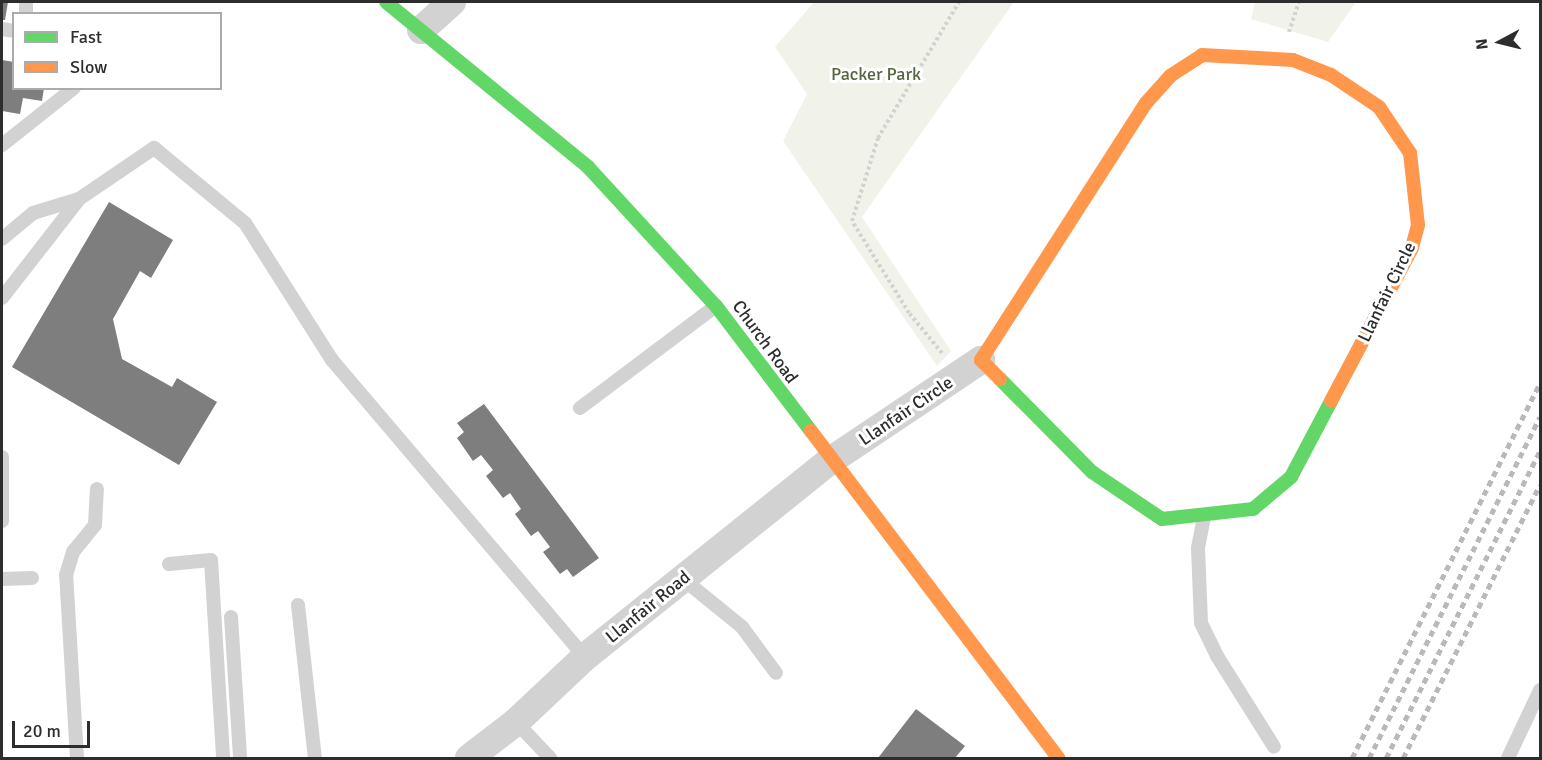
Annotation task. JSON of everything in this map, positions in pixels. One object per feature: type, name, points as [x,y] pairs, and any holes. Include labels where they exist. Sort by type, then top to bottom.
[{"type":"street","name":"Church Road","points":[[386,2],[588,167],[716,306],[830,461],[1058,759]]},
{"type":"street","points":[[421,30],[452,2]]},
{"type":"street","name":"Llanfair Circle","points":[[830,461],[970,368],[1146,103],[1170,76],[1202,55],[1293,60],[1331,75],[1379,107],[1410,153],[1418,225],[1412,248],[1292,477],[1253,509],[1204,517],[1162,519],[1092,472],[970,368]]},
{"type":"street","name":"Llanfair Road","points":[[469,759],[516,722],[585,657],[830,461]]},
{"type":"lane","points":[[2,145],[71,90]]},
{"type":"lane","points":[[2,239],[33,213],[79,199],[154,148],[246,223],[332,360],[585,657]]},
{"type":"lane","points":[[2,298],[79,199]]},
{"type":"lane","points":[[580,408],[716,306]]},
{"type":"lane","points":[[2,457],[2,521]]},
{"type":"lane","points":[[77,759],[66,574],[73,552],[95,525],[97,489]]},
{"type":"lane","points":[[1204,517],[1198,548],[1201,623],[1217,656],[1274,747]]},
{"type":"lane","points":[[169,564],[210,560],[223,759]]},
{"type":"lane","points":[[2,579],[32,578]]},
{"type":"lane","points":[[683,579],[742,627],[776,673]]},
{"type":"lane","points":[[298,605],[315,759]]},
{"type":"lane","points":[[231,617],[240,759]]},
{"type":"lane","points":[[1508,759],[1540,690]]},
{"type":"lane","points":[[516,722],[550,759]]},
{"type":"path","points":[[959,2],[878,138],[852,221],[909,313],[970,368]]},
{"type":"green space","name":"Packer Park","points":[[814,2],[1014,2],[862,217],[951,351],[937,366],[783,141],[807,94],[775,47]]},
{"type":"green space","points":[[1255,2],[1356,2],[1328,42],[1251,19]]},
{"type":"building","points":[[2,2],[8,2],[5,20],[2,20]]},
{"type":"building","points":[[2,60],[12,62],[12,90],[44,90],[42,101],[23,98],[20,114],[2,111]]},
{"type":"building","points":[[109,202],[173,240],[151,278],[140,271],[113,319],[122,359],[172,387],[177,378],[217,402],[179,465],[12,367]]},
{"type":"building","points":[[484,404],[599,558],[573,577],[567,569],[560,574],[543,552],[550,547],[538,531],[531,536],[515,514],[521,509],[510,493],[503,498],[486,476],[493,470],[481,455],[473,461],[457,438],[464,432],[457,423]]},
{"type":"building","points":[[916,709],[965,746],[955,758],[878,758]]},
{"type":"railway","points":[[1352,758],[1540,382]]},
{"type":"railway","points":[[1369,758],[1540,417]]},
{"type":"railway","points":[[1386,758],[1540,450]]},
{"type":"railway","points":[[1403,758],[1540,485]]},
{"type":"traffic: fast","points":[[386,2],[588,167],[716,306],[811,431]]},
{"type":"traffic: fast","points":[[1000,379],[1092,472],[1162,519],[1253,509],[1291,477],[1331,401]]},
{"type":"traffic: slow","points":[[1202,55],[1293,60],[1331,75],[1379,107],[1410,153],[1418,225],[1412,248],[1331,401]]},
{"type":"traffic: slow","points":[[1000,379],[981,360],[1146,103],[1170,76],[1202,55]]},
{"type":"traffic: slow","points":[[811,431],[1058,758]]}]
